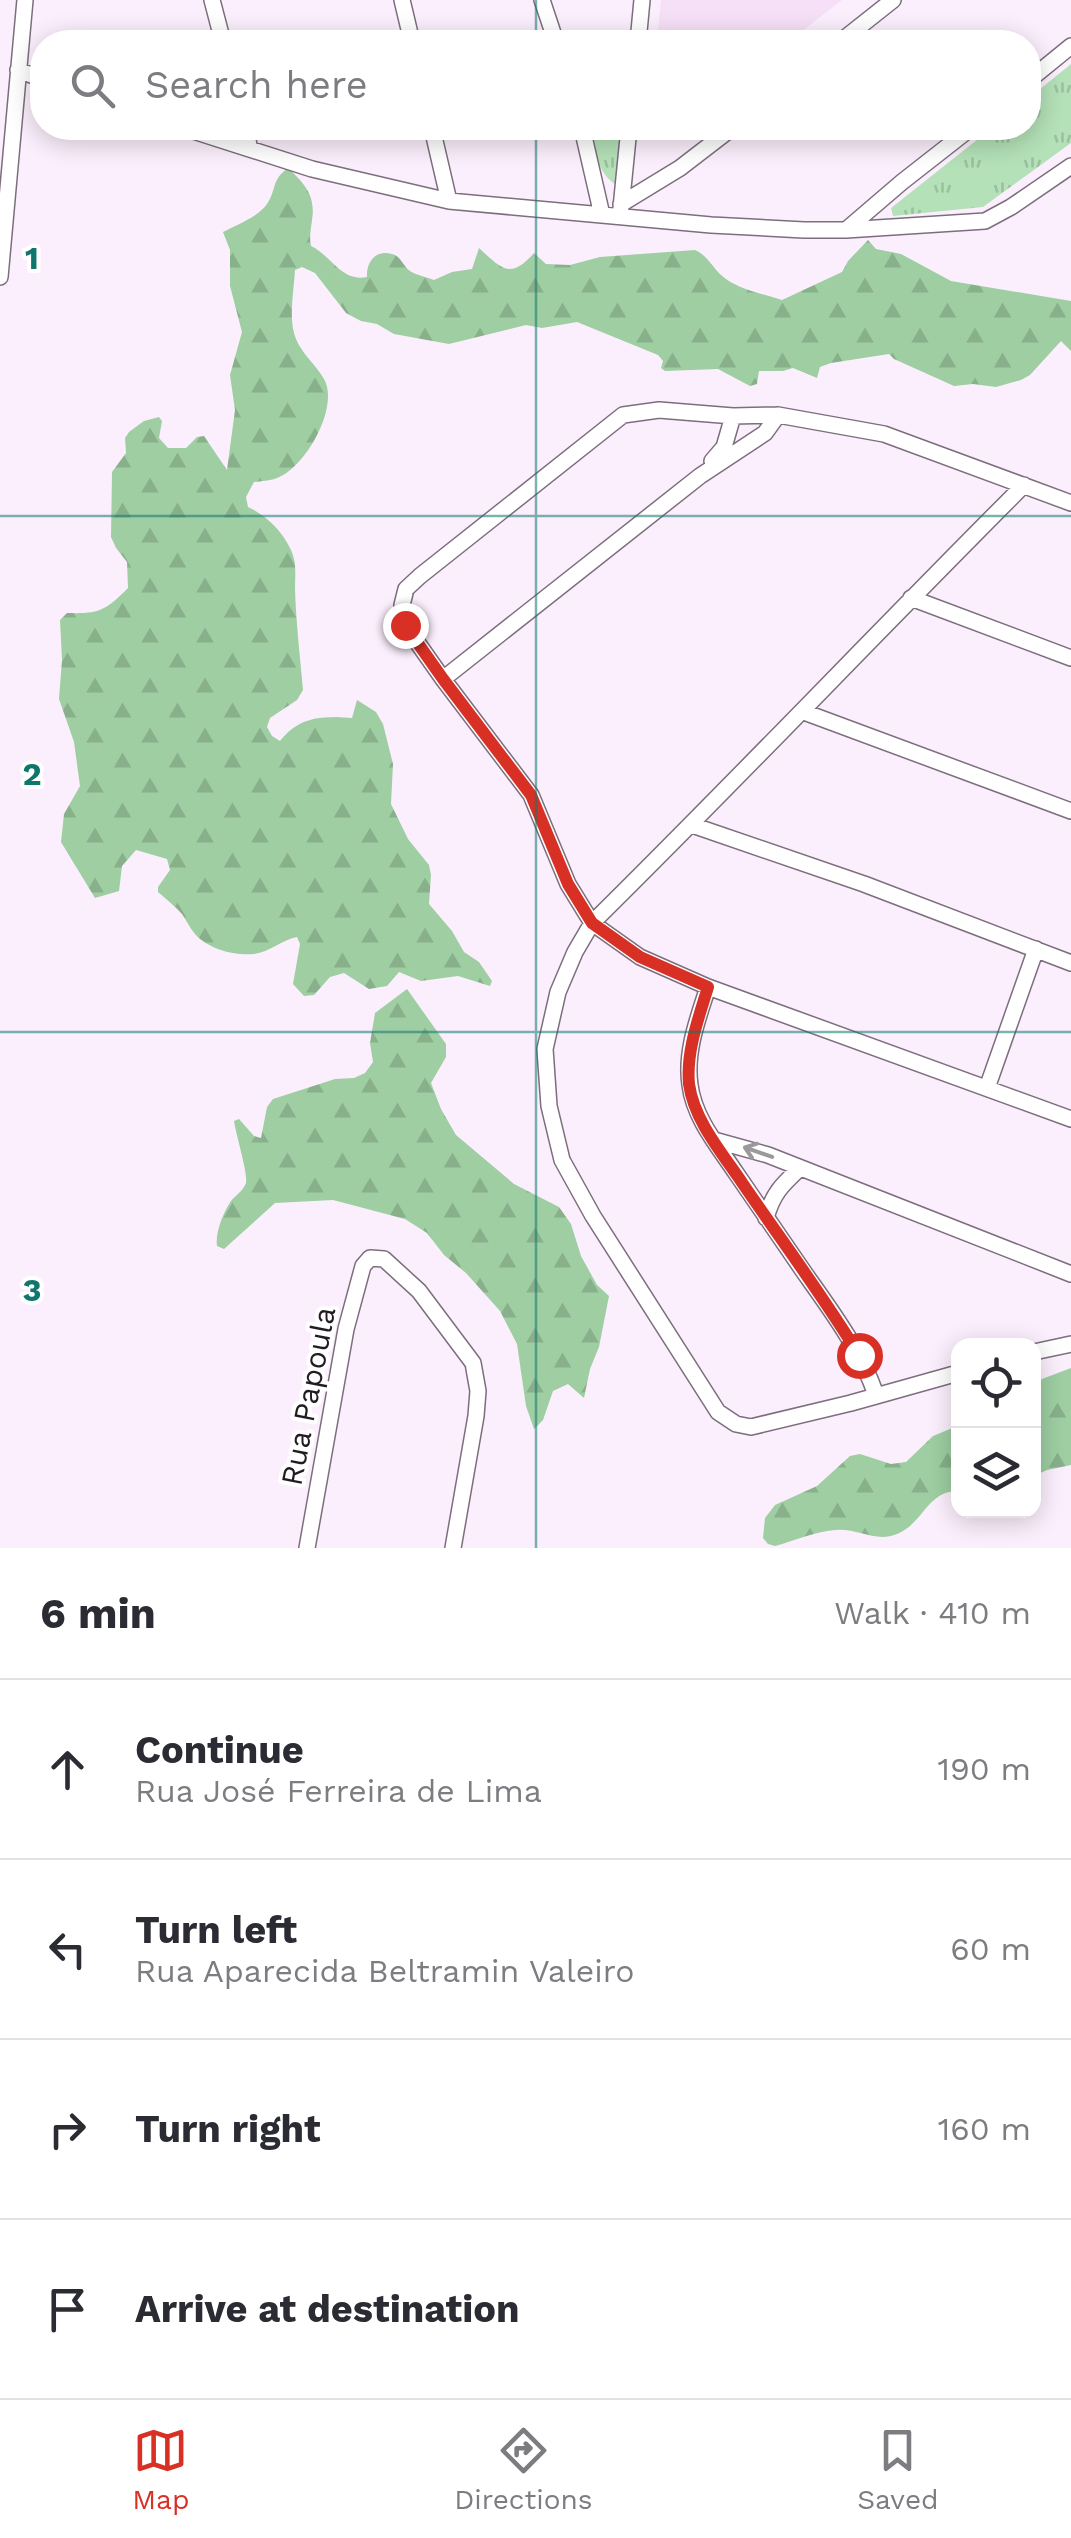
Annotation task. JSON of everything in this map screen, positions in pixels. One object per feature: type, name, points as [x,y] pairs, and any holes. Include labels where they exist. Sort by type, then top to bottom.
[{"type":"street","points":[[0,277],[25,0]]},
{"type":"street","points":[[212,0],[221,30]]},
{"type":"street","points":[[402,0],[409,30]]},
{"type":"street","points":[[542,0],[552,30]]},
{"type":"street","points":[[639,30],[642,0]]},
{"type":"street","points":[[855,30],[894,0]]},
{"type":"street","points":[[1041,70],[1071,46]]},
{"type":"street","points":[[18,70],[30,74]]},
{"type":"street","points":[[224,140],[312,170],[449,202],[602,215],[620,211],[730,226],[846,230],[985,221],[1071,166]]},
{"type":"street","points":[[248,140],[250,148]]},
{"type":"street","points":[[435,140],[449,202]]},
{"type":"street","points":[[585,140],[602,215]]},
{"type":"street","points":[[620,211],[628,140]]},
{"type":"street","points":[[620,211],[716,140]]},
{"type":"street","points":[[846,230],[956,140]]},
{"type":"street","points":[[1071,502],[884,434],[778,415],[659,410],[623,414],[406,589],[402,605],[405,625],[531,795],[568,884],[592,923],[640,957],[708,987],[1071,1119]]},
{"type":"street","points":[[443,679],[700,476],[765,433],[778,415]]},
{"type":"street","points":[[700,476],[724,447],[733,416]]},
{"type":"street","points":[[951,1374],[751,1428],[718,1412],[593,1216],[562,1160],[549,1106],[546,1049],[558,992],[574,952],[592,923],[1024,485]]},
{"type":"street","points":[[911,598],[1071,658]]},
{"type":"street","points":[[804,712],[1071,811]]},
{"type":"street","points":[[692,825],[1071,962]]},
{"type":"street","points":[[987,1088],[1036,950]]},
{"type":"street","points":[[708,987],[689,1062],[695,1108],[837,1318],[876,1395]]},
{"type":"street","points":[[714,1140],[768,1155],[1071,1274]]},
{"type":"street","points":[[766,1218],[778,1188],[800,1168]]},
{"type":"street","name":"Rua Papoula","points":[[308,1548],[346,1329],[363,1266],[370,1258],[384,1260],[419,1291],[473,1363],[478,1391],[476,1416],[454,1548]]},
{"type":"street","points":[[1041,1350],[1071,1344]]},
{"type":"shaded area","points":[[661,0],[842,0],[803,30],[658,30]]},
{"type":"green space","points":[[1071,64],[1071,143],[983,207],[893,216],[891,208],[977,140],[1041,140],[1041,88]]},
{"type":"green space","points":[[592,140],[624,140],[619,186],[606,176]]},
{"type":"green space","points":[[288,168],[311,197],[311,246],[343,272],[358,278],[367,277],[368,266],[381,253],[398,257],[412,272],[434,280],[472,269],[479,248],[500,266],[512,269],[534,253],[546,264],[570,265],[600,257],[695,250],[732,283],[782,300],[842,272],[868,240],[876,249],[901,254],[951,281],[1071,301],[1071,351],[1061,341],[1030,375],[996,387],[954,386],[889,354],[831,363],[820,367],[817,378],[793,368],[759,371],[757,384],[750,386],[718,369],[665,371],[658,355],[577,322],[542,328],[526,325],[449,344],[394,334],[346,313],[315,273],[302,267],[295,270],[294,333],[328,391],[324,420],[308,450],[288,472],[254,482],[246,497],[248,507],[268,520],[283,537],[295,564],[303,690],[297,700],[270,718],[267,727],[280,741],[295,727],[312,719],[352,718],[357,700],[376,712],[393,764],[391,804],[408,839],[429,865],[429,904],[464,952],[479,962],[492,981],[490,986],[458,976],[421,981],[399,972],[387,986],[369,989],[344,973],[330,977],[314,995],[304,996],[293,984],[300,944],[297,937],[254,954],[230,953],[214,947],[200,939],[182,914],[158,892],[170,870],[167,859],[136,850],[122,866],[119,891],[95,898],[61,842],[64,814],[80,786],[74,742],[59,699],[60,620],[67,613],[101,610],[128,588],[127,562],[111,537],[112,472],[126,453],[125,438],[129,432],[144,421],[159,417],[159,438],[168,448],[186,448],[197,437],[204,436],[227,470],[235,410],[230,375],[242,332],[230,286],[230,250],[223,232],[263,209]]},
{"type":"green space","points":[[407,989],[446,1044],[446,1057],[431,1083],[456,1135],[514,1184],[559,1207],[571,1224],[581,1256],[597,1285],[609,1296],[584,1398],[568,1384],[553,1391],[543,1420],[534,1429],[526,1406],[517,1344],[500,1311],[427,1233],[405,1219],[333,1200],[275,1203],[224,1249],[217,1246],[225,1211],[246,1183],[234,1121],[239,1119],[254,1136],[261,1138],[267,1107],[273,1099],[365,1073],[373,1062],[370,1043],[375,1013]]},
{"type":"green space","points":[[1071,1368],[1071,1465],[1041,1473],[1041,1428],[1041,1379]]},
{"type":"green space","points":[[950,1429],[951,1492],[939,1496],[906,1529],[882,1537],[828,1531],[775,1546],[763,1538],[765,1518],[775,1505],[817,1486],[850,1456],[860,1454],[891,1464],[906,1462],[933,1436]]},
{"type":"route","points":[[405,625],[531,795],[568,884],[592,923],[640,957],[708,987],[689,1062],[695,1108],[859,1355]]}]
